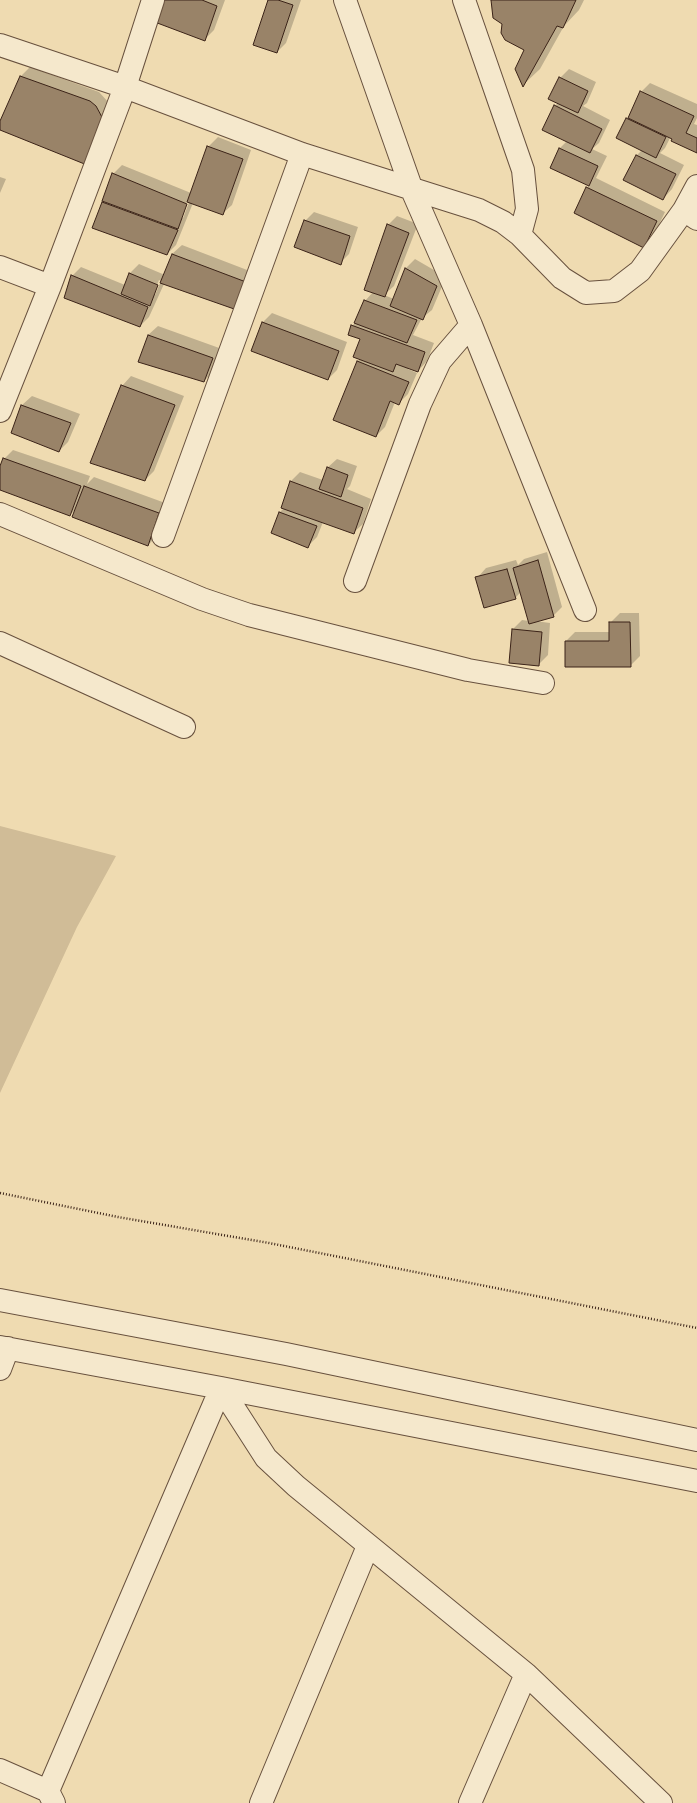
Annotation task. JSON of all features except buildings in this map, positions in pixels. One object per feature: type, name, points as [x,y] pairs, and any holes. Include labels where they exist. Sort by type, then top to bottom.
[{"type":"street","points":[[0,411],[50,286],[125,87],[153,0]]},
{"type":"street","points":[[345,0],[412,190],[471,325],[585,610]]},
{"type":"street","points":[[464,0],[523,170],[527,209],[520,235]]},
{"type":"street","points":[[0,45],[125,87],[302,154],[479,210],[503,222],[520,235],[562,278],[586,293],[614,292],[640,271],[690,215],[697,186]]},
{"type":"street","points":[[163,536],[302,154]]},
{"type":"street","points":[[0,267],[50,286]]},
{"type":"street","points":[[354,581],[420,404],[440,362],[471,325]]},
{"type":"street","points":[[0,514],[202,599],[249,615],[468,670],[543,683]]},
{"type":"street","points":[[0,643],[184,727]]},
{"type":"street","points":[[0,1300],[286,1354],[697,1440]]},
{"type":"street","points":[[0,1369],[4,1347],[697,1481]]},
{"type":"street","points":[[221,1388],[266,1458],[296,1486],[368,1546],[526,1674],[661,1803]]},
{"type":"street","points":[[0,1770],[51,1797],[221,1388]]},
{"type":"street","points":[[261,1803],[368,1546]]},
{"type":"street","points":[[470,1803],[526,1674]]},
{"type":"path","points":[[0,1193],[118,1218],[277,1244],[697,1328]]},
{"type":"shaded area","points":[[0,826],[116,856],[77,927],[0,1093]]}]
